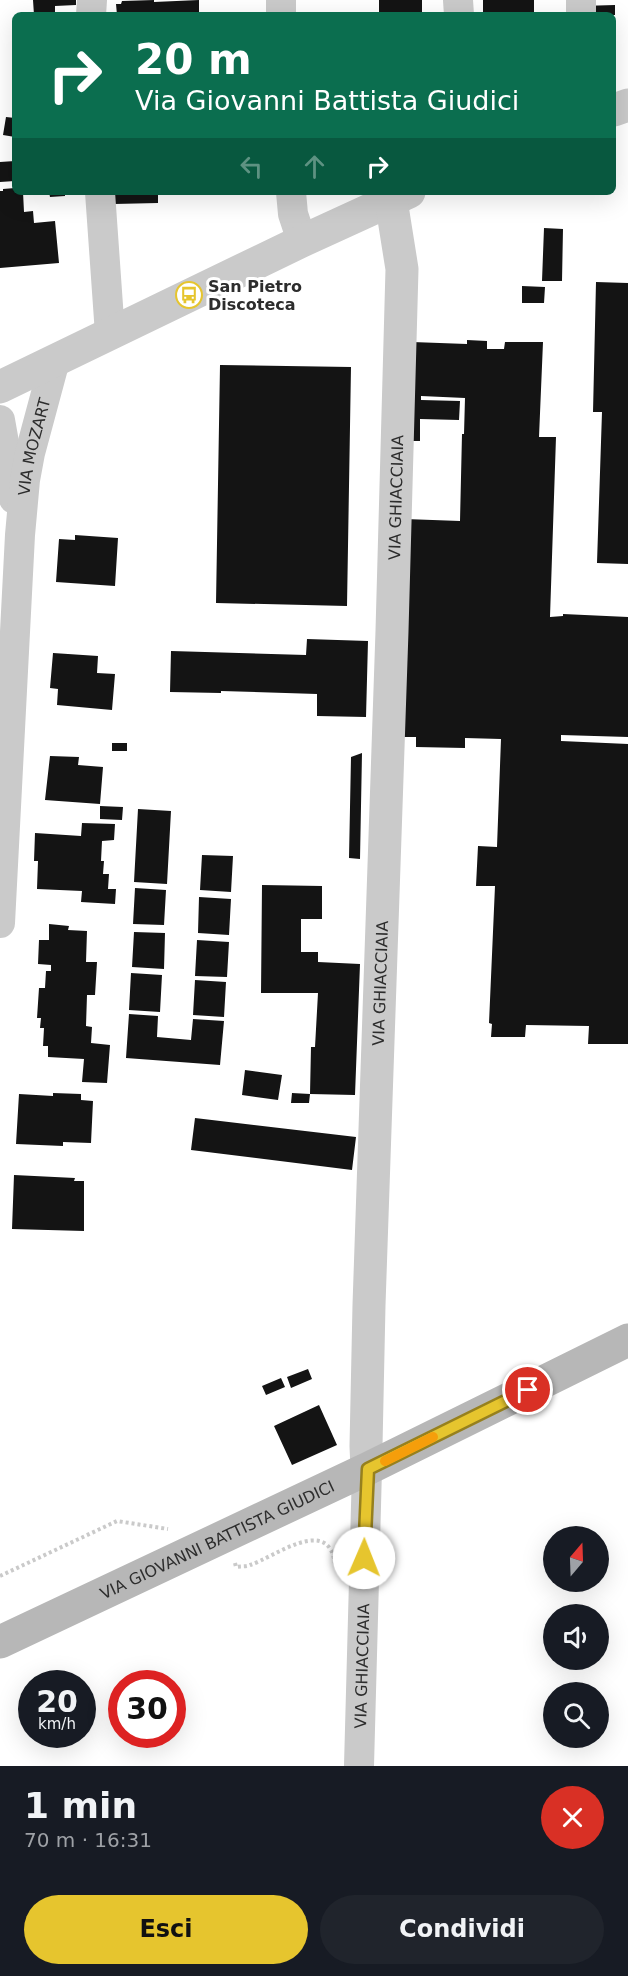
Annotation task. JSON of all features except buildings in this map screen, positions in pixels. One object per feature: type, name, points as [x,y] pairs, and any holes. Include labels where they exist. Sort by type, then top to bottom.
[{"type":"main road","name":"VIA GIOVANNI BATTISTA GIUDICI","points":[[0,1642],[368,1469],[628,1340]]},
{"type":"street","points":[[100,195],[110,334]]},
{"type":"street","points":[[291,195],[292,214],[303,241]]},
{"type":"street","points":[[0,387],[400,196]]},
{"type":"street","name":"VIA GHIACCIAIA","points":[[359,1766],[368,1469],[366,1446],[369,1305],[402,269],[400,196]]},
{"type":"street","name":"VIA MOZART","points":[[0,923],[20,535],[25,480],[30,453],[56,360]]},
{"type":"street","name":"VIA MOZART","points":[[0,420],[20,535]]},
{"type":"slow traffic","points":[[385,1461],[433,1437]]},
{"type":"place","name":"San Pietro Discoteca","points":[[189,295]]},
{"type":"route","points":[[364,1558],[368,1469],[528,1390]]}]
